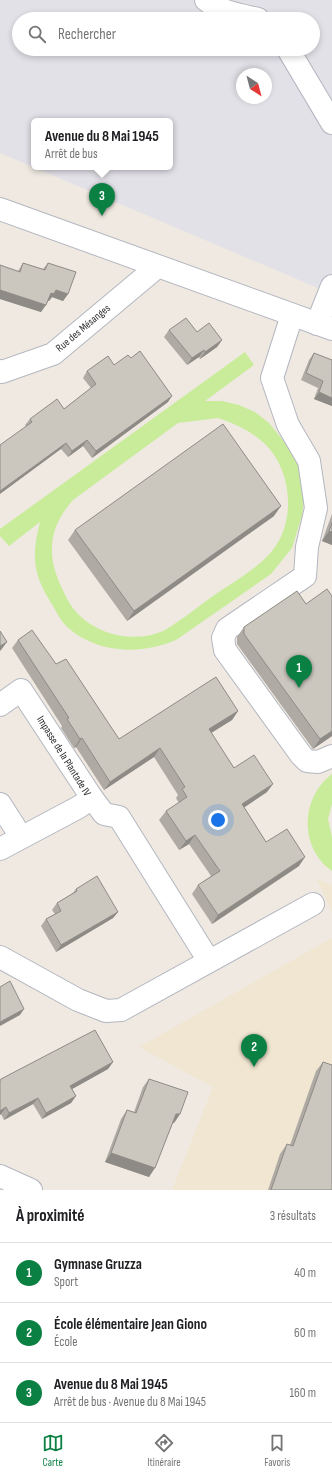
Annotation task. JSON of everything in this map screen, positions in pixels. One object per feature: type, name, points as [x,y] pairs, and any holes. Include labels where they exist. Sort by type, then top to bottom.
[{"type":"street","points":[[206,0],[213,6],[229,12]]},
{"type":"street","points":[[292,56],[332,123]]},
{"type":"street","points":[[0,209],[324,327],[332,286]]},
{"type":"street","name":"Rue des Mésanges","points":[[0,371],[2,372],[53,354],[157,267]]},
{"type":"street","points":[[292,315],[272,378],[288,425],[309,461],[316,508],[307,547],[305,576],[227,629],[223,638],[225,650],[301,755],[307,761],[318,762],[332,756]]},
{"type":"street","name":"Impasse de la Plantade IV","points":[[0,705],[21,690],[92,798],[0,849]]},
{"type":"street","points":[[92,798],[104,814],[119,817],[209,961]]},
{"type":"street","points":[[0,804],[21,837]]},
{"type":"street","points":[[0,957],[78,1000],[106,1011],[121,1010],[313,904]]},
{"type":"street","points":[[0,1176],[31,1190]]},
{"type":"shaded area","points":[[0,0],[332,0],[332,294],[40,170],[173,170],[173,118],[31,118],[31,166],[0,153]]},
{"type":"shaded area","points":[[317,879],[332,885],[332,912]]},
{"type":"shaded area","points":[[332,938],[332,1190],[172,1190],[213,1087],[139,1047]]},
{"type":"green space","points":[[245,352],[254,365],[205,401],[222,401],[239,405],[255,412],[269,423],[290,449],[301,472],[304,500],[302,516],[292,548],[271,574],[176,640],[148,648],[134,650],[106,647],[92,643],[67,627],[59,617],[46,595],[38,575],[35,546],[40,522],[9,546],[0,536],[0,529]],"holes":[[[218,418],[237,425],[254,435],[260,439],[274,454],[285,480],[288,494],[286,522],[282,535],[269,555],[254,568],[163,631],[152,635],[130,637],[97,628],[76,612],[60,584],[53,561],[52,550],[55,530],[59,520],[73,500],[178,423]]]},
{"type":"green space","points":[[332,774],[332,804],[328,819],[332,837],[332,871],[321,861],[314,850],[309,837],[308,823],[309,809],[314,796],[321,784]]},
{"type":"building","points":[[23,263],[45,270],[48,263],[76,272],[68,294],[56,290],[54,294],[51,293],[46,305],[0,290],[0,265],[20,272]]},
{"type":"building","points":[[186,318],[197,332],[209,323],[222,340],[205,352],[204,350],[192,358],[169,330]]},
{"type":"building","points":[[140,351],[172,396],[96,451],[87,440],[72,451],[66,443],[0,491],[0,445],[32,422],[30,419],[57,399],[64,409],[96,384],[87,371],[108,356],[114,365],[128,355],[131,358]]},
{"type":"building","points":[[314,353],[332,360],[332,398],[319,392],[323,381],[306,373]]},
{"type":"building","points":[[223,424],[281,506],[134,611],[75,530]]},
{"type":"building","points":[[332,523],[332,532],[329,531]]},
{"type":"building","points":[[327,589],[332,596],[332,731],[320,739],[244,634],[244,627],[297,591],[306,604]]},
{"type":"building","points":[[32,630],[56,664],[66,659],[119,739],[216,677],[238,711],[209,729],[234,768],[254,755],[273,784],[242,804],[266,842],[287,829],[305,857],[218,915],[198,885],[220,871],[195,835],[186,841],[166,811],[187,797],[182,789],[185,787],[160,748],[110,782],[82,738],[80,739],[67,719],[69,718],[18,640]]},
{"type":"building","points":[[0,631],[7,642],[0,646]]},
{"type":"building","points":[[97,876],[118,912],[61,945],[46,919],[61,911],[57,903],[77,891],[76,889]]},
{"type":"building","points":[[10,981],[24,1009],[0,1022],[0,987]]},
{"type":"building","points":[[95,1030],[113,1062],[70,1086],[76,1096],[46,1113],[38,1098],[9,1113],[6,1107],[0,1111],[1,1079]]},
{"type":"building","points":[[323,1062],[332,1065],[332,1190],[271,1190],[287,1144],[293,1146]]},
{"type":"building","points":[[149,1079],[188,1092],[180,1114],[176,1114],[155,1168],[111,1153],[127,1110],[136,1113]]},
{"type":"place","name":"Avenue du 8 Mai 1945","points":[[102,216]]},
{"type":"place","name":"Gymnase Gruzza","points":[[299,688]]},
{"type":"place","name":"École élémentaire Jean Giono","points":[[254,1067]]}]
